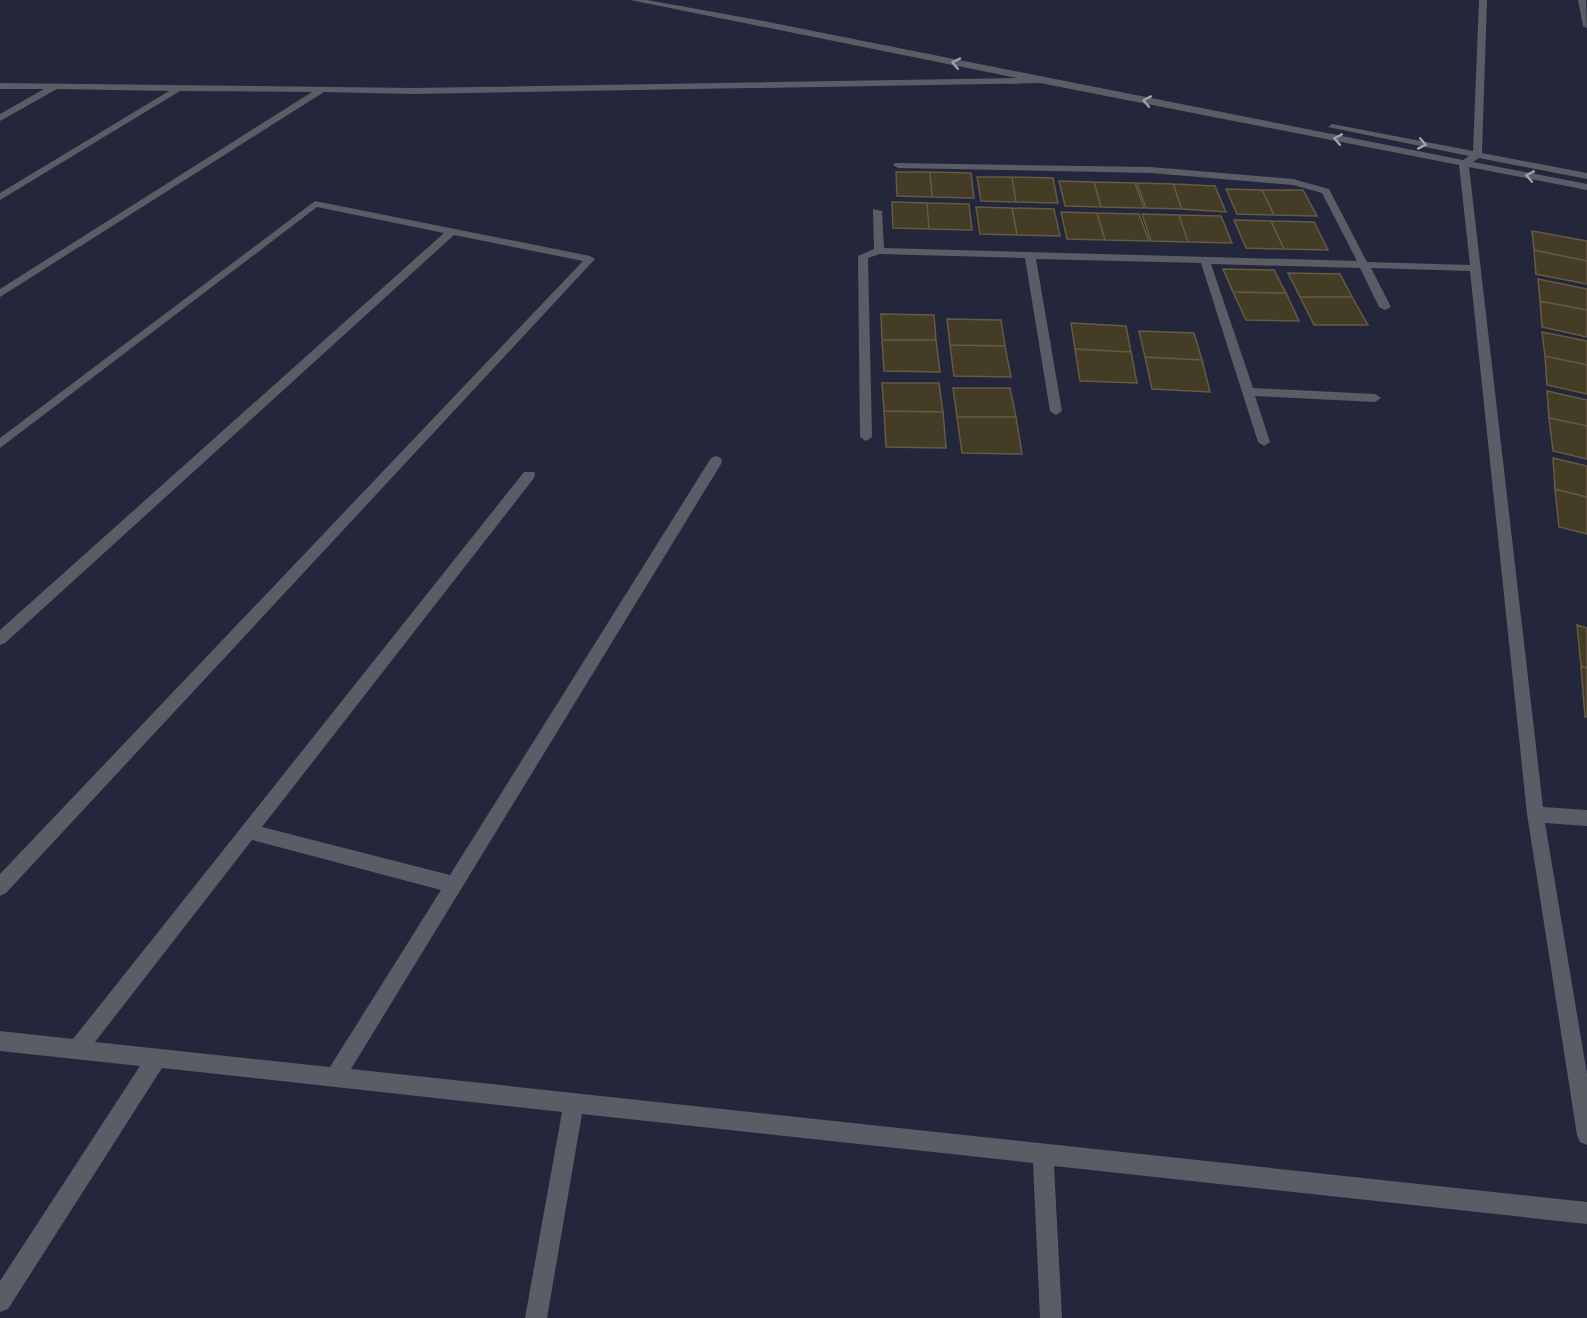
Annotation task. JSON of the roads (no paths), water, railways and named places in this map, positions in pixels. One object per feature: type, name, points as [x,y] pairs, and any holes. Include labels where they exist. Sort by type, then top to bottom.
[{"type":"street","points":[[634,0],[758,22],[1040,80],[1471,159],[1587,176]]},
{"type":"street","points":[[684,0],[1314,123]]},
{"type":"street","points":[[1484,0],[1471,159],[1476,268],[1535,814],[1587,1135]]},
{"type":"street","points":[[1582,0],[1587,26]]},
{"type":"street","points":[[0,86],[413,91],[1040,80]]},
{"type":"street","points":[[0,118],[56,86]]},
{"type":"street","points":[[0,197],[179,88]]},
{"type":"street","points":[[0,294],[322,90]]},
{"type":"street","points":[[1326,126],[1587,187]]},
{"type":"street","points":[[898,165],[1151,170],[1293,182],[1326,191],[1384,307]]},
{"type":"street","points":[[0,444],[315,204],[590,259],[0,887]]},
{"type":"street","points":[[877,211],[879,251]]},
{"type":"street","points":[[0,639],[450,232]]},
{"type":"street","points":[[866,437],[863,256],[879,251],[1476,268]]},
{"type":"street","points":[[1030,255],[1056,411]]},
{"type":"street","points":[[1205,260],[1264,442]]},
{"type":"street","points":[[1248,392],[1375,399]]},
{"type":"street","points":[[335,1077],[716,461]]},
{"type":"street","points":[[77,1049],[528,475]]},
{"type":"street","points":[[1535,814],[1587,818]]},
{"type":"street","points":[[249,831],[454,885]]},
{"type":"street","points":[[0,1041],[1587,1213]]},
{"type":"street","points":[[0,1301],[157,1058]]},
{"type":"street","points":[[536,1318],[574,1103]]},
{"type":"street","points":[[1043,1155],[1051,1318]]}]
